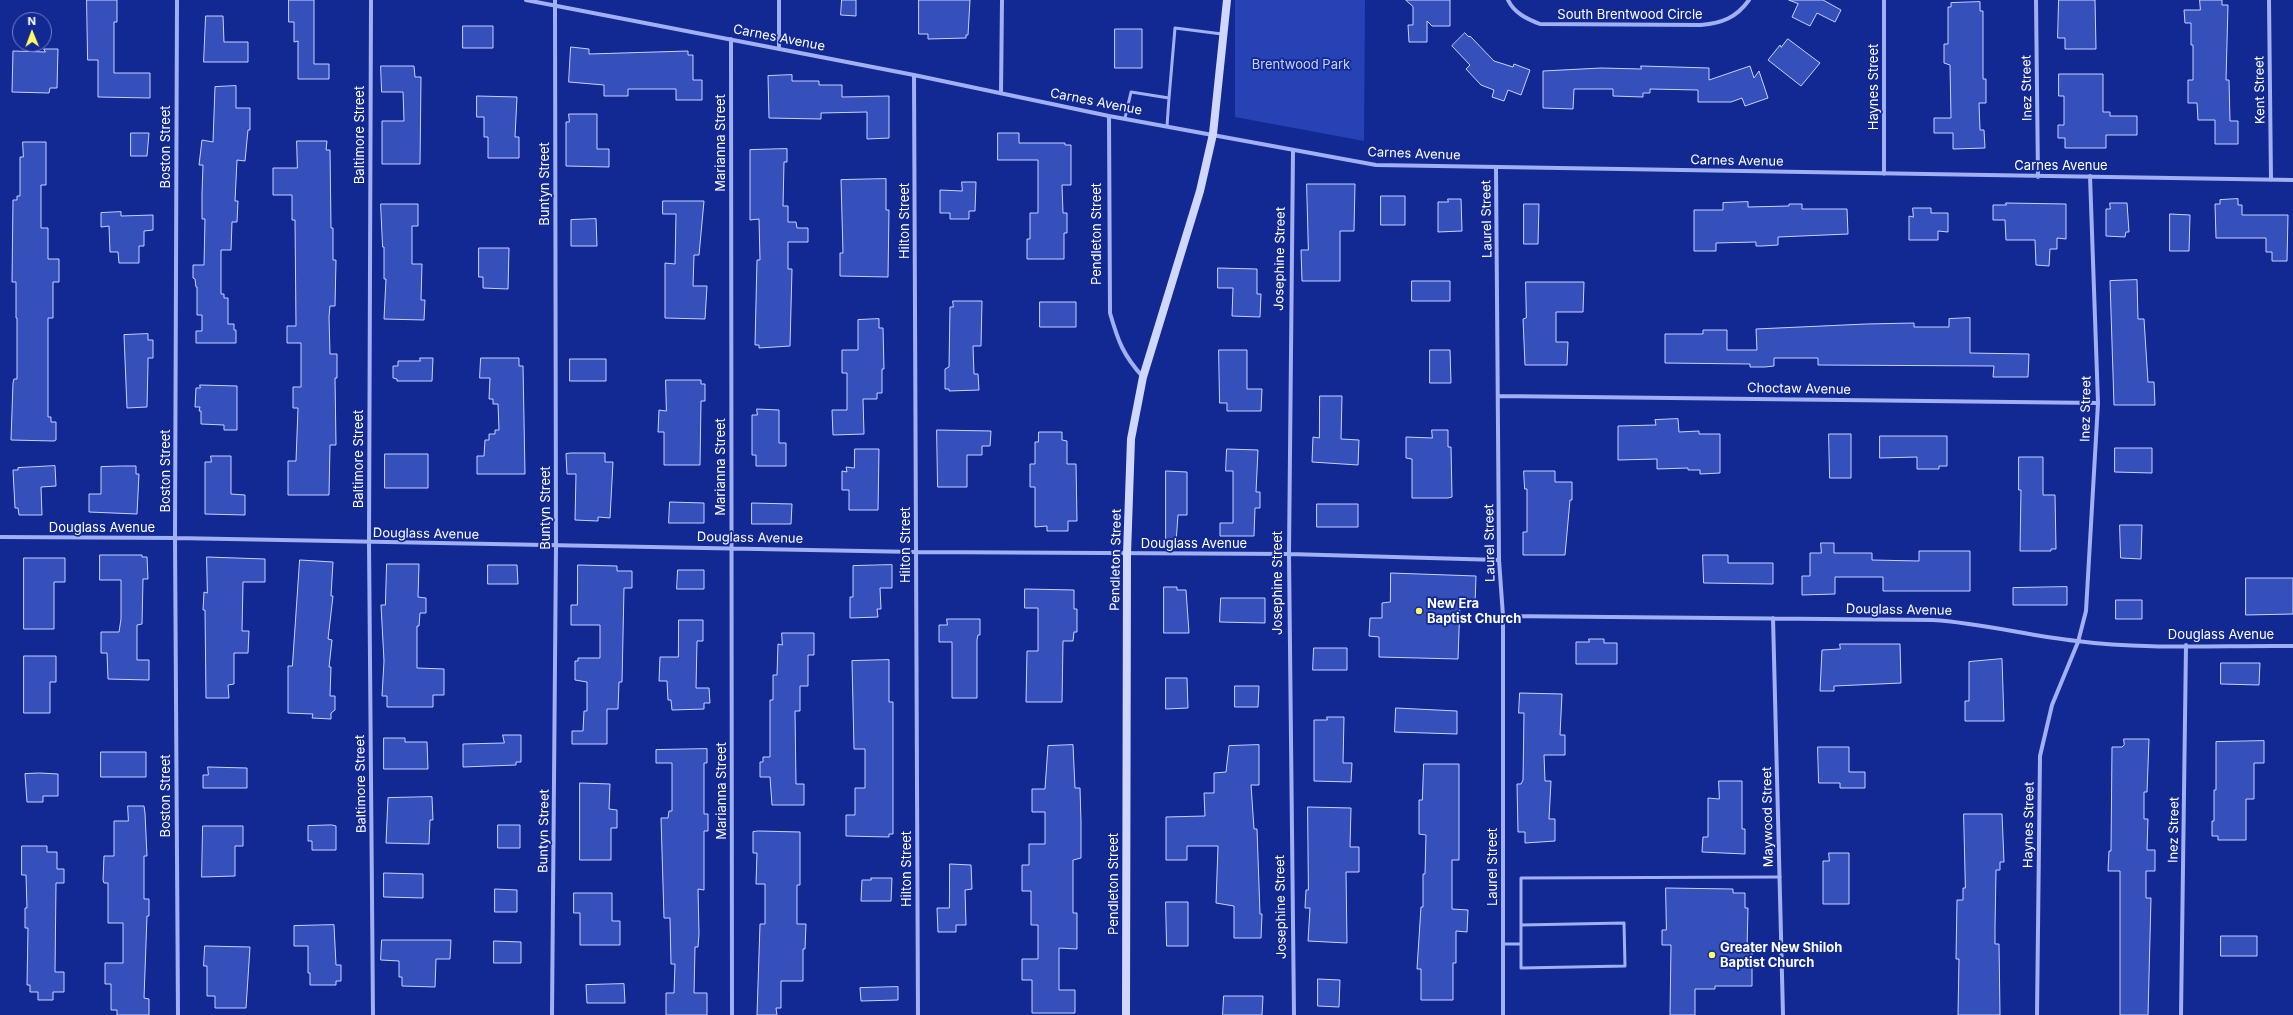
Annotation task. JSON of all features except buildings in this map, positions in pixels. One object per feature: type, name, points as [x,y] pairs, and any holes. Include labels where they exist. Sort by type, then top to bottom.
[{"type":"main road","points":[[1143,377],[1200,191],[1213,134],[1227,0]]},
{"type":"main road","name":"Pendleton Street","points":[[1126,1015],[1127,554],[1131,439],[1143,377]]},
{"type":"street","name":"Boston Street","points":[[177,0],[175,538],[178,1015]]},
{"type":"street","name":"Baltimore Street","points":[[371,0],[368,542],[373,1015]]},
{"type":"street","name":"Carnes Avenue","points":[[526,0],[1001,92],[1109,116],[1213,134],[1293,151],[1376,165],[2293,180]]},
{"type":"street","name":"Buntyn Street","points":[[552,1015],[556,547],[555,0]]},
{"type":"street","points":[[779,0],[779,49]]},
{"type":"street","points":[[1001,92],[1002,0]]},
{"type":"street","name":"South Brentwood Circle","points":[[1508,0],[1516,12],[1527,19],[1540,24],[1701,25],[1717,24],[1730,19],[1742,9],[1749,0]]},
{"type":"street","name":"Haynes Street","points":[[1884,0],[1884,174]]},
{"type":"street","name":"Inez Street","points":[[2036,0],[2038,177]]},
{"type":"street","name":"Kent Street","points":[[2269,0],[2271,180]]},
{"type":"street","name":"Marianna Street","points":[[731,39],[732,1015]]},
{"type":"street","name":"Hilton Street","points":[[914,75],[918,1015]]},
{"type":"street","name":"Pendleton Street","points":[[1109,116],[1110,313],[1119,343],[1131,363],[1143,377]]},
{"type":"street","name":"Josephine Street","points":[[1293,151],[1289,554],[1294,1015]]},
{"type":"street","name":"Laurel Street","points":[[1496,167],[1499,396],[1499,560],[1503,616],[1503,1015]]},
{"type":"street","name":"Inez Street","points":[[2078,642],[2086,611],[2098,403],[2090,176]]},
{"type":"street","name":"Choctaw Avenue","points":[[1499,396],[2098,403]]},
{"type":"street","name":"Douglass Avenue","points":[[0,538],[175,538],[556,547],[731,548],[916,552],[1289,554],[1499,560]]},
{"type":"street","name":"Douglass Avenue","points":[[1503,616],[1773,618],[1967,622],[2078,642],[2293,646]]},
{"type":"street","name":"Maywood Street","points":[[1773,618],[1783,1015]]},
{"type":"street","name":"Haynes Street","points":[[2037,1015],[2040,756],[2052,705],[2078,642]]},
{"type":"street","name":"Inez Street","points":[[2181,1015],[2186,645]]},
{"type":"lane","points":[[1167,126],[1175,28],[1224,35]]},
{"type":"lane","points":[[1124,118],[1131,92],[1169,98]]},
{"type":"lane","points":[[1521,925],[1624,923],[1625,966],[1521,968],[1521,925],[1521,878],[1780,877]]},
{"type":"lane","points":[[1503,944],[1521,944]]},
{"type":"green space","name":"Brentwood Park","points":[[1235,0],[1365,0],[1364,141],[1235,117]]},
{"type":"place","name":"New Era Baptist Church","points":[[1419,611]]},
{"type":"place","name":"Greater New Shiloh Baptist Church","points":[[1712,955]]}]
